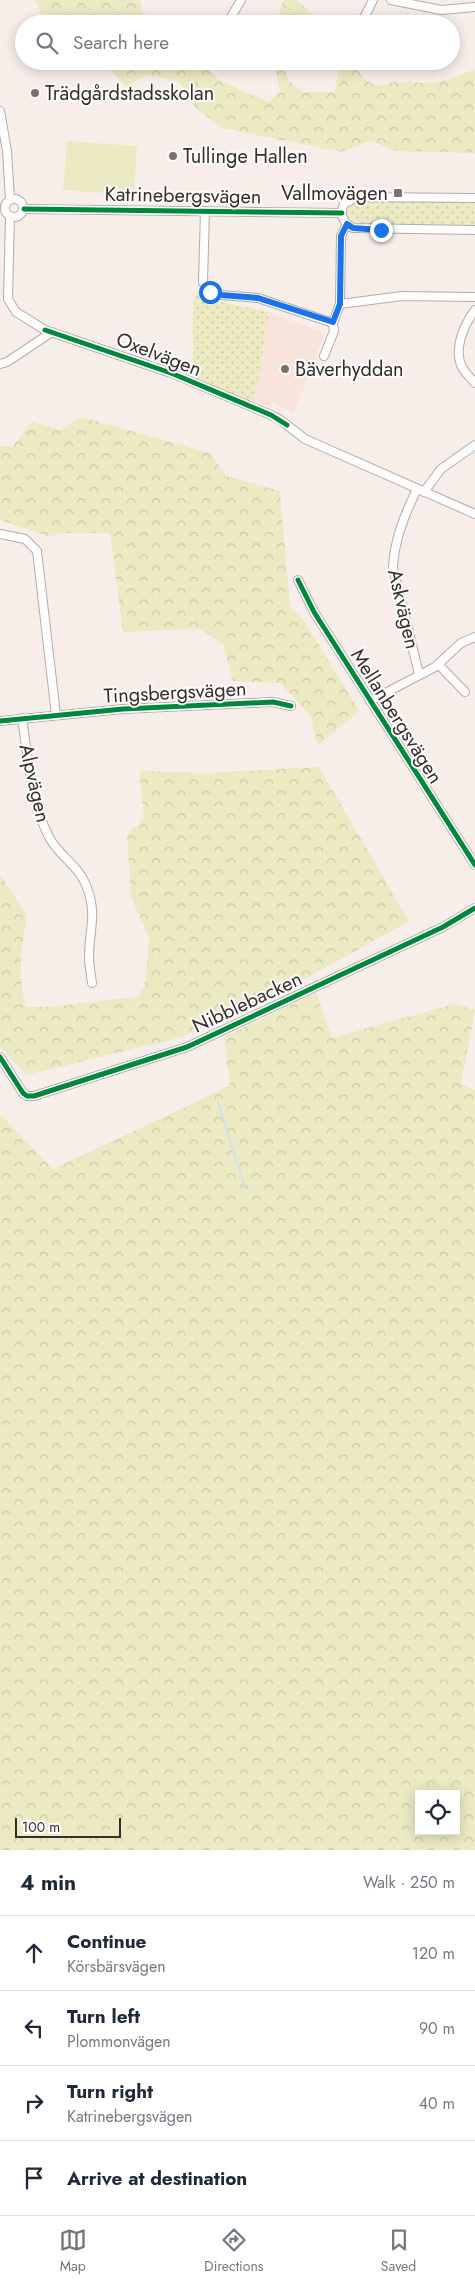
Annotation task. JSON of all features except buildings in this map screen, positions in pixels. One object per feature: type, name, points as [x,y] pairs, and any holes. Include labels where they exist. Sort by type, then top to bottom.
[{"type":"street","points":[[232,15],[241,0]]},
{"type":"street","points":[[366,15],[373,0]]},
{"type":"street","points":[[390,0],[441,10],[475,6]]},
{"type":"street","points":[[441,0],[441,10]]},
{"type":"street","points":[[0,111],[7,151],[10,199],[5,204],[5,213],[20,215],[24,209],[19,200],[10,199]]},
{"type":"street","points":[[475,198],[357,197],[344,204],[342,213],[343,220],[347,224],[353,228],[360,229],[475,230]]},
{"type":"street","name":"Katrinebergsvägen","points":[[24,209],[342,213]]},
{"type":"street","points":[[205,211],[203,282],[207,290],[221,295],[258,298],[333,322]]},
{"type":"street","name":"Oxelvägen","points":[[5,213],[8,299],[16,312],[48,331],[171,373],[271,415],[305,439],[475,514]]},
{"type":"street","points":[[324,356],[334,330],[333,322],[340,304],[341,236],[347,224]]},
{"type":"street","points":[[340,304],[402,296],[475,298]]},
{"type":"street","points":[[475,310],[462,332],[459,355],[462,366],[475,383]]},
{"type":"street","points":[[0,364],[7,362],[48,331]]},
{"type":"street","name":"Askvägen","points":[[419,674],[393,568],[399,531],[421,490],[441,469],[475,445]]},
{"type":"street","points":[[0,534],[25,539],[37,551],[56,715]]},
{"type":"street","name":"Mellanbergsvägen","points":[[298,580],[314,612],[475,865]]},
{"type":"street","points":[[370,701],[438,664],[460,643],[475,637]]},
{"type":"street","points":[[438,664],[465,692]]},
{"type":"street","name":"Tingsbergsvägen","points":[[0,720],[123,709],[263,703],[291,706]]},
{"type":"street","name":"Alpvägen","points":[[22,718],[33,783],[46,832],[52,842],[77,869],[86,884],[92,905],[93,926],[89,957],[92,983]]},
{"type":"street","name":"Nibblebacken","points":[[0,1057],[23,1093],[27,1096],[34,1096],[187,1047],[443,927],[475,908]]},
{"type":"shaded area","name":"Bäverhyddan","points":[[269,312],[325,333],[294,413],[273,403],[270,408],[253,400],[258,382]]},
{"type":"green space","points":[[35,0],[140,0],[143,15],[54,15],[41,13]]},
{"type":"green space","points":[[283,0],[296,0],[307,9],[310,15],[279,15]]},
{"type":"green space","points":[[475,69],[475,153],[397,151],[370,141],[341,152],[222,128],[196,108],[179,81],[147,75],[126,86],[110,70],[208,70],[219,80],[268,102],[280,92],[276,70],[286,70],[289,81],[303,92],[335,92],[339,70],[357,70],[367,81],[376,86],[397,82],[430,83],[450,79]]},
{"type":"green space","points":[[67,141],[137,146],[134,195],[63,190]]},
{"type":"green space","points":[[364,201],[475,201],[475,227],[360,225],[350,219],[347,212],[353,205]]},
{"type":"green space","points":[[197,290],[206,299],[269,312],[258,382],[252,403],[196,379],[196,365],[193,361],[193,302]]},
{"type":"green space","points":[[81,417],[210,453],[226,476],[280,491],[290,607],[305,622],[359,711],[318,745],[310,715],[280,683],[233,681],[223,644],[200,629],[123,632],[110,533],[64,533],[48,536],[0,520],[0,446],[12,447],[32,422],[62,430]]},
{"type":"green space","points":[[319,767],[409,921],[311,976],[182,1037],[26,1075],[0,1047],[0,874],[27,916],[21,962],[23,996],[26,1007],[69,1005],[138,997],[146,981],[149,938],[131,896],[127,834],[144,818],[139,771],[207,773]]},
{"type":"green space","points":[[316,993],[332,1038],[454,1004],[475,1010],[461,1084],[475,1090],[475,1850],[0,1850],[0,1114],[53,1169],[230,1086],[224,1037]]},
{"type":"waterway","points":[[218,1102],[245,1188]]},
{"type":"cycle path","points":[[24,209],[342,213]]},
{"type":"cycle path","points":[[45,330],[171,373],[271,415],[287,425]]},
{"type":"cycle path","points":[[298,580],[314,612],[475,865]]},
{"type":"cycle path","points":[[0,721],[123,709],[273,702],[291,706]]},
{"type":"cycle path","points":[[0,1057],[23,1093],[27,1096],[34,1096],[187,1047],[443,927],[475,908]]},
{"type":"place","name":"Trädgårdstadsskolan","points":[[35,93]]},
{"type":"place","name":"Tullinge Hallen","points":[[173,156]]},
{"type":"place","name":"Vallmovägen","points":[[398,193]]},
{"type":"place","name":"Bäverhyddan","points":[[285,369]]},
{"type":"route","points":[[210,292],[221,295],[241,295],[258,298],[333,322],[340,304],[341,236],[343,229],[347,224],[353,228],[381,230]]}]
